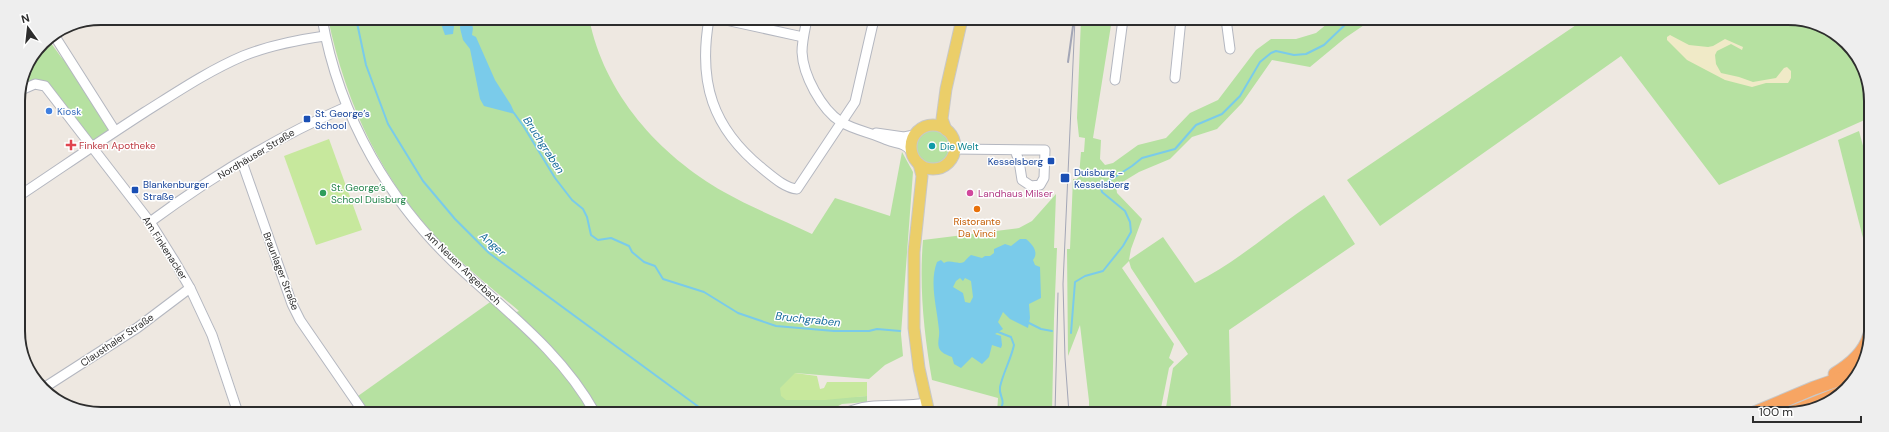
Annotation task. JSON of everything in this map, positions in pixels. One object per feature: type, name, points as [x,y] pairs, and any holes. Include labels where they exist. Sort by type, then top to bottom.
[{"type":"highway","points":[[1814,388],[1850,365],[1861,352]]},
{"type":"highway","points":[[1769,407],[1814,388],[1849,376]]},
{"type":"main road","points":[[946,130],[942,119],[946,89],[961,25]]},
{"type":"main road","points":[[928,126],[935,117],[939,103],[946,89]]},
{"type":"main road","points":[[920,209],[929,178],[936,169],[949,162],[954,149],[953,138],[946,130],[937,125],[928,126],[921,129],[914,135],[911,142],[911,151],[919,164],[926,168],[936,169]]},
{"type":"main road","points":[[919,164],[922,176],[920,209],[914,252],[914,328],[918,362],[928,407]]},
{"type":"street","name":"Am Neuen Angerbach","points":[[323,25],[346,107],[379,171],[413,219],[440,250],[548,349],[573,378],[591,407]]},
{"type":"street","points":[[708,25],[705,42],[706,74],[709,91],[718,115],[733,140],[748,157],[770,174],[792,188],[797,189],[855,102],[873,25]]},
{"type":"street","points":[[748,25],[803,37]]},
{"type":"street","points":[[806,25],[802,52],[806,72],[813,88],[823,104],[841,122],[858,129],[904,137],[914,135]]},
{"type":"street","points":[[1115,80],[1122,25]]},
{"type":"street","points":[[1175,78],[1180,25]]},
{"type":"street","points":[[1227,25],[1230,49]]},
{"type":"street","points":[[25,192],[91,147],[188,85],[227,63],[279,44],[325,36]]},
{"type":"street","points":[[57,40],[116,131]]},
{"type":"street","name":"Am Finkenacker","points":[[27,88],[35,84],[45,86],[150,222],[190,288],[212,335],[236,407]]},
{"type":"street","name":"Nordhäuser Straße","points":[[150,222],[169,208],[285,136],[346,107]]},
{"type":"street","points":[[874,133],[889,141],[903,144],[911,151]]},
{"type":"street","points":[[954,149],[1045,150],[1044,178],[1040,185],[1031,186],[1022,180],[1019,161],[1015,150]]},
{"type":"street","name":"Braunlager Straße","points":[[242,162],[292,304],[300,320],[360,407]]},
{"type":"street","name":"Clausthaler Straße","points":[[48,385],[137,328],[190,288]]},
{"type":"street","points":[[875,407],[914,405],[923,407]]},
{"type":"green space","points":[[330,25],[591,25],[596,46],[607,72],[621,97],[638,120],[657,141],[700,177],[724,192],[812,234],[835,198],[890,216],[902,152],[913,172],[901,334],[903,356],[885,365],[869,379],[795,373],[795,400],[867,396],[867,402],[842,404],[836,407],[365,407],[358,396],[493,300],[509,315],[519,311],[448,249],[425,225],[405,199],[371,143],[357,113],[345,82]]},
{"type":"green space","points":[[1081,25],[1111,25],[1093,138],[1101,140],[1100,159],[1105,165],[1113,163],[1138,145],[1166,138],[1190,113],[1218,100],[1256,50],[1271,39],[1296,39],[1316,33],[1326,25],[1364,25],[1345,38],[1310,67],[1272,60],[1242,103],[1217,129],[1192,137],[1170,159],[1139,172],[1116,186],[1117,193],[1142,219],[1131,249],[1129,260],[1163,237],[1195,283],[1212,274],[1324,195],[1355,244],[1229,330],[1231,407],[1166,407],[1173,368],[1188,354],[1131,268],[1129,261],[1122,268],[1174,344],[1169,358],[1174,362],[1169,368],[1161,407],[1089,407],[1080,325],[1068,356],[1067,249],[1070,249],[1073,179],[1077,179],[1079,176],[1081,152],[1084,152],[1085,138],[1079,137],[1077,118]]},
{"type":"green space","points":[[1576,25],[1803,26],[1821,33],[1842,47],[1854,63],[1863,86],[1864,120],[1719,185],[1621,56],[1380,226],[1347,180]]},
{"type":"green space","points":[[51,44],[61,57],[70,65],[112,130],[91,144],[51,88],[27,88],[31,72],[38,59]]},
{"type":"green space","points":[[930,130],[936,130],[940,131],[947,137],[950,147],[949,154],[943,161],[936,164],[930,164],[926,163],[919,157],[916,150],[916,144],[917,140],[923,133]]},
{"type":"green space","points":[[1859,131],[1864,150],[1864,242],[1838,140]]},
{"type":"green space","name":"St. George’s School Duisburg","points":[[329,139],[362,230],[316,245],[284,156]]},
{"type":"green space","points":[[1056,194],[1054,248],[1057,248],[1052,407],[997,407],[998,398],[932,380],[923,310],[923,240],[1019,228],[1032,221]]},
{"type":"green space","points":[[795,373],[817,376],[820,389],[824,388],[827,382],[867,382],[867,396],[825,400],[786,400],[781,396],[780,388]]},
{"type":"sand","points":[[1670,35],[1689,45],[1708,47],[1713,46],[1725,39],[1743,47],[1742,50],[1731,44],[1717,51],[1715,55],[1716,64],[1721,73],[1753,82],[1776,78],[1784,68],[1787,67],[1791,71],[1791,78],[1788,83],[1766,83],[1752,87],[1725,80],[1687,60],[1667,40],[1667,37]]},
{"type":"water","points":[[441,25],[454,25],[453,34],[445,35]]},
{"type":"water","points":[[460,25],[472,25],[472,35],[476,37],[495,80],[515,114],[484,106],[480,99],[470,49],[463,40]]},
{"type":"water","points":[[1020,239],[1026,239],[1034,249],[1035,257],[1033,260],[1035,265],[1040,267],[1041,298],[1029,304],[1030,318],[1028,328],[1010,319],[1003,312],[998,322],[1003,329],[995,334],[1001,336],[1001,348],[992,345],[989,357],[982,364],[972,357],[961,368],[954,364],[952,357],[943,353],[938,346],[939,332],[934,295],[934,278],[937,262],[941,260],[944,263],[961,263],[971,255],[982,258],[985,256],[990,256],[994,253],[994,249],[1005,244],[1011,246]],"holes":[[[960,278],[963,281],[965,278],[971,281],[973,297],[970,303],[965,302],[963,293],[953,287],[956,281]]]},
{"type":"waterway","name":"Anger","points":[[357,25],[366,65],[388,124],[423,181],[455,219],[489,253],[699,407]]},
{"type":"waterway","points":[[1071,333],[1075,282],[1085,276],[1103,271],[1123,246],[1131,232],[1130,222],[1125,211],[1102,192],[1101,188],[1104,184],[1142,158],[1175,149],[1196,125],[1222,114],[1240,96],[1260,62],[1271,53],[1276,51],[1294,55],[1306,54],[1324,45],[1345,25]]},
{"type":"waterway","name":"Bruchgraben","points":[[514,113],[555,178],[572,200],[583,209],[587,217],[591,235],[598,240],[611,238],[629,246],[632,252],[644,262],[655,266],[663,279],[704,292],[738,313],[776,326],[834,331],[869,331],[877,329],[900,331]]},
{"type":"waterway","points":[[1027,322],[1041,329],[1052,331]]},
{"type":"waterway","points":[[998,332],[1011,337],[1014,345],[1000,387],[1003,402],[1001,407]]},
{"type":"tram line","points":[[1069,407],[1065,358],[1063,284],[1075,25]]},
{"type":"tram line","points":[[1055,407],[1058,293]]},
{"type":"railway","points":[[1068,62],[1073,25]]},
{"type":"place","name":"Kiosk","points":[[49,111]]},
{"type":"place","name":"St. George’s School","points":[[307,119]]},
{"type":"place","name":"Finken Apotheke","points":[[71,145]]},
{"type":"place","name":"Die Welt","points":[[932,146]]},
{"type":"place","name":"Kesselsberg","points":[[1051,161]]},
{"type":"place","name":"Duisburg - Kesselsberg","points":[[1065,178]]},
{"type":"place","name":"Blankenburger Straße","points":[[135,190]]},
{"type":"place","name":"St. George’s School Duisburg","points":[[323,193]]},
{"type":"place","name":"Landhaus Milser","points":[[970,193]]},
{"type":"place","name":"Ristorante Da Vinci","points":[[977,209]]}]
